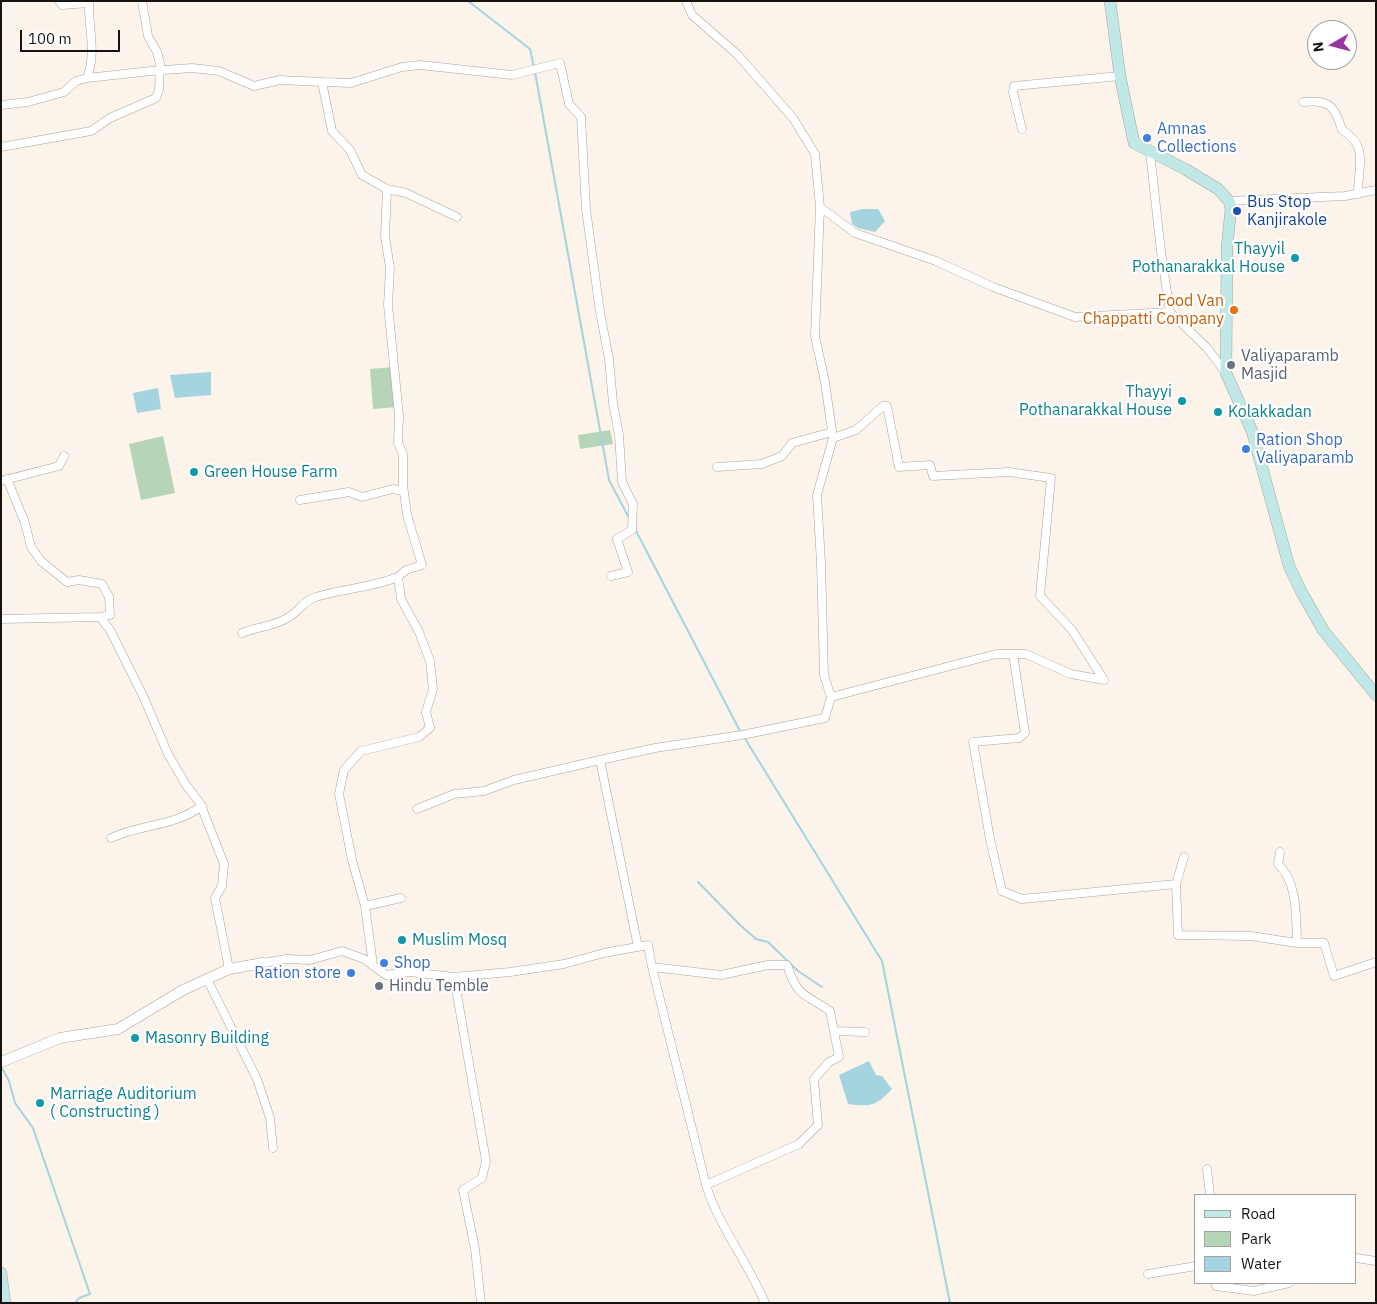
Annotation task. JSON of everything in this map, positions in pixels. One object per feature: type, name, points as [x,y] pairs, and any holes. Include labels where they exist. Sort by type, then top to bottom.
[{"type":"main road","points":[[1110,1],[1120,76],[1131,136],[1134,143],[1185,169],[1218,189],[1229,201],[1231,208],[1227,247],[1226,373],[1252,431],[1289,566],[1297,584],[1323,630],[1376,694]]},
{"type":"main road","points":[[1,1273],[5,1303]]},
{"type":"street","points":[[59,1],[62,5],[89,2],[87,16],[93,62],[87,78]]},
{"type":"street","points":[[1,147],[91,131],[110,118],[156,98],[159,90],[160,70],[157,52],[148,36],[142,1]]},
{"type":"street","points":[[417,809],[454,794],[484,791],[514,780],[600,760],[655,748],[825,718],[831,697],[824,675],[817,495],[832,435],[825,382],[815,336],[820,207],[815,154],[793,118],[737,54],[692,15],[686,1]]},
{"type":"street","points":[[1,105],[28,102],[64,92],[76,81],[87,78],[160,70],[192,68],[219,71],[254,86],[280,80],[351,83],[402,67],[420,65],[512,75],[560,63],[569,104],[580,117],[589,238],[609,359],[612,403],[619,435],[622,482],[633,504],[632,530],[616,539],[628,572],[611,576]]},
{"type":"street","points":[[1022,130],[1013,92],[1014,86],[1120,76]]},
{"type":"street","points":[[322,82],[332,131],[350,150],[362,175],[387,189],[406,193],[457,217]]},
{"type":"street","points":[[1303,102],[1325,102],[1336,112],[1342,130],[1353,137],[1360,147],[1358,194]]},
{"type":"street","points":[[1150,152],[1170,312],[1207,348],[1226,373]]},
{"type":"street","points":[[242,633],[289,618],[314,597],[340,590],[353,590],[383,583],[398,577],[406,570],[422,565],[407,515],[403,491],[403,454],[398,443],[399,408],[388,305],[390,268],[385,236],[387,189]]},
{"type":"street","points":[[1229,201],[1358,194],[1376,190]]},
{"type":"street","points":[[820,207],[855,233],[936,262],[993,287],[1075,317],[1170,312]]},
{"type":"street","points":[[717,467],[762,464],[782,456],[792,443],[856,430],[883,406],[887,406],[899,467],[930,465],[933,476],[1009,472],[1051,478],[1040,596],[1072,630],[1104,680],[1070,674],[1026,654],[996,654],[831,697]]},
{"type":"street","points":[[1,619],[100,617],[110,615],[109,597],[102,584],[79,580],[67,582],[41,561],[30,547],[25,523],[4,480],[59,466],[64,456]]},
{"type":"street","points":[[300,500],[349,492],[362,497],[393,490],[403,491]]},
{"type":"street","points":[[373,965],[364,906],[352,860],[339,794],[344,770],[361,751],[419,737],[430,728],[426,712],[433,689],[430,661],[419,632],[401,599],[398,577]]},
{"type":"street","points":[[100,617],[110,630],[146,702],[168,754],[186,785],[202,806],[224,864],[222,886],[215,898],[229,969]]},
{"type":"street","points":[[1013,654],[1025,732],[1018,738],[974,742],[990,839],[1002,891],[1022,899],[1176,884]]},
{"type":"street","points":[[600,760],[638,947]]},
{"type":"street","points":[[111,838],[123,832],[169,824],[202,806]]},
{"type":"street","points":[[1280,852],[1278,864],[1286,872],[1295,905],[1297,943]]},
{"type":"street","points":[[1184,857],[1176,884],[1178,935],[1251,936],[1297,943],[1324,944],[1334,976],[1376,962]]},
{"type":"street","points":[[364,906],[401,898]]},
{"type":"street","points":[[1,1062],[60,1038],[118,1029],[183,990],[229,969],[263,962],[286,959],[310,960],[342,950],[373,965],[386,974],[410,972],[454,977],[564,964],[604,953],[648,945],[713,1208],[755,1280],[765,1303]]},
{"type":"street","points":[[652,967],[721,975],[768,965],[787,965],[793,983],[804,997],[830,1011],[840,1057],[829,1062],[814,1079],[818,1125],[799,1144],[792,1148],[706,1185]]},
{"type":"street","points":[[454,977],[486,1161],[482,1178],[463,1190],[475,1249],[481,1303]]},
{"type":"street","points":[[207,979],[257,1079],[270,1118],[273,1148]]},
{"type":"street","points":[[834,1031],[865,1032]]},
{"type":"street","points":[[1207,1169],[1210,1194]]},
{"type":"street","points":[[1357,1258],[1376,1261]]},
{"type":"street","points":[[1148,1274],[1194,1266]]},
{"type":"street","points":[[1216,1284],[1216,1286],[1254,1291],[1285,1284]]},
{"type":"green space","points":[[393,367],[397,407],[373,409],[370,369]]},
{"type":"green space","points":[[610,430],[613,444],[580,449],[578,435]]},
{"type":"green space","points":[[163,436],[175,493],[141,500],[129,444]]},
{"type":"water","points":[[863,209],[878,209],[885,221],[875,232],[858,228],[852,224],[850,212]]},
{"type":"water","points":[[211,372],[211,395],[175,398],[170,375]]},
{"type":"water","points":[[158,388],[161,409],[137,413],[133,393]]},
{"type":"water","points":[[869,1061],[876,1075],[882,1076],[892,1089],[882,1099],[873,1104],[848,1104],[839,1075]]},
{"type":"waterway","points":[[468,1],[530,49],[534,67]]},
{"type":"waterway","points":[[535,72],[609,480],[629,518]]},
{"type":"waterway","points":[[635,529],[741,733]]},
{"type":"waterway","points":[[744,737],[882,961],[950,1303]]},
{"type":"waterway","points":[[698,882],[756,939],[768,942],[798,971],[822,987]]},
{"type":"waterway","points":[[2,1068],[9,1081],[15,1103],[33,1128],[90,1294],[79,1298],[75,1303]]},
{"type":"place","name":"Amnas Collections","points":[[1147,138]]},
{"type":"place","name":"Bus Stop Kanjirakole","points":[[1237,211]]},
{"type":"place","name":"Thayyil Pothanarakkal House","points":[[1295,258]]},
{"type":"place","name":"Food Van Chappatti Company","points":[[1234,310]]},
{"type":"place","name":"Valiyaparamb Masjid","points":[[1231,365]]},
{"type":"place","name":"Thayyi Pothanarakkal House","points":[[1182,401]]},
{"type":"place","name":"Kolakkadan","points":[[1218,412]]},
{"type":"place","name":"Ration Shop Valiyaparamb","points":[[1246,449]]},
{"type":"place","name":"Green House Farm","points":[[194,472]]},
{"type":"place","name":"Muslim Mosq","points":[[402,940]]},
{"type":"place","name":"Shop","points":[[384,963]]},
{"type":"place","name":"Ration store","points":[[351,973]]},
{"type":"place","name":"Hindu Temble","points":[[379,986]]},
{"type":"place","name":"Masonry Building","points":[[135,1038]]},
{"type":"place","name":"Marriage Auditorium ( Constructing )","points":[[40,1103]]}]
